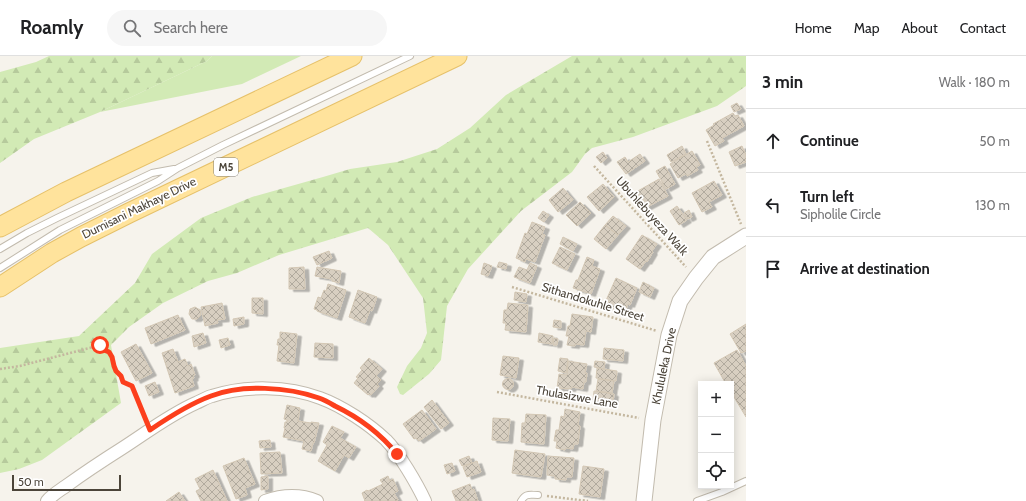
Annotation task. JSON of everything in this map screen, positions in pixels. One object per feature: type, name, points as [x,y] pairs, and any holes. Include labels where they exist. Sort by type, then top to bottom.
[{"type":"main road","points":[[0,227],[66,192],[352,56]]},
{"type":"main road","name":"Dumisani Makhaye Drive","points":[[0,288],[52,253],[81,236],[457,56]]},
{"type":"street","name":"Khululeka Drive","points":[[644,501],[653,420],[669,335],[680,301],[696,278],[713,258],[746,236]]},
{"type":"street","points":[[47,501],[81,475],[166,419],[186,408],[212,396],[238,390],[262,388],[294,391],[318,397],[350,413],[387,441],[401,460],[425,501]]},
{"type":"street","points":[[265,501],[289,495],[317,501]]},
{"type":"lane","points":[[0,268],[60,230],[158,181],[178,168],[410,56]]},
{"type":"lane","points":[[0,249],[27,233],[152,173],[178,168]]},
{"type":"lane","points":[[697,501],[746,481]]},
{"type":"lane","points":[[521,501],[524,496],[538,495]]},
{"type":"path","points":[[707,141],[746,236]]},
{"type":"path","name":"Ubuhlebuyeza Walk","points":[[594,166],[696,278]]},
{"type":"path","name":"Sithandokuhle Street","points":[[512,287],[669,335]]},
{"type":"path","points":[[0,369],[20,366],[100,345],[104,350],[109,352],[116,371],[121,376],[123,382],[132,386],[150,430]]},
{"type":"path","name":"Thulasizwe Lane","points":[[498,392],[653,420]]},
{"type":"path","points":[[538,495],[588,501]]},
{"type":"green space","points":[[49,56],[212,56],[207,61],[100,112],[34,139],[0,163],[0,72],[36,62]]},
{"type":"green space","points":[[212,56],[301,56],[242,84],[100,112],[207,61]]},
{"type":"green space","points":[[572,56],[746,56],[746,86],[717,106],[633,137],[592,148],[585,154],[572,172],[521,211],[468,269],[447,306],[441,360],[429,374],[403,395],[400,394],[397,387],[407,366],[421,348],[427,333],[423,298],[388,245],[368,228],[279,255],[237,273],[208,281],[163,303],[129,327],[111,345],[121,403],[42,460],[19,469],[0,473],[0,348],[79,336],[135,283],[152,254],[201,218],[252,197],[350,169],[397,162],[437,149],[470,128],[506,95]]},
{"type":"building","points":[[737,103],[741,109],[734,112],[731,106]]},
{"type":"building","points":[[733,113],[735,116],[738,115],[744,126],[722,138],[724,141],[715,146],[706,130],[714,125],[713,124]]},
{"type":"building","points":[[682,146],[686,154],[671,162],[667,155]]},
{"type":"building","points":[[742,146],[746,155],[746,162],[735,166],[729,152]]},
{"type":"building","points":[[692,151],[700,165],[696,167],[698,170],[687,176],[686,174],[678,178],[670,164]]},
{"type":"building","points":[[603,152],[607,158],[601,163],[596,157]]},
{"type":"building","points":[[640,154],[645,161],[626,174],[617,162],[625,157],[628,162]]},
{"type":"building","points":[[665,166],[675,184],[666,189],[656,171]]},
{"type":"building","points":[[659,179],[668,196],[645,208],[636,192]]},
{"type":"building","points":[[714,181],[722,195],[709,202],[712,207],[702,212],[692,193]]},
{"type":"building","points":[[603,184],[614,197],[599,211],[587,197]]},
{"type":"building","points":[[563,188],[573,200],[558,212],[549,200]]},
{"type":"building","points":[[580,202],[591,213],[577,226],[566,215]]},
{"type":"building","points":[[677,206],[687,220],[679,225],[670,211]]},
{"type":"building","points":[[689,210],[692,217],[688,219],[684,213]]},
{"type":"building","points":[[543,211],[549,215],[544,222],[538,218]]},
{"type":"building","points":[[613,216],[626,226],[618,235],[605,225]]},
{"type":"building","points":[[532,222],[545,227],[542,234],[545,235],[535,262],[526,259],[525,262],[516,258],[525,233],[527,234]]},
{"type":"building","points":[[605,225],[618,235],[606,249],[594,239]]},
{"type":"building","points":[[642,235],[657,244],[647,262],[646,261],[640,269],[626,259]]},
{"type":"building","points":[[563,237],[577,244],[573,251],[560,244]]},
{"type":"building","points":[[560,247],[575,254],[567,270],[552,263]]},
{"type":"building","points":[[329,251],[332,258],[317,265],[313,257]]},
{"type":"building","points":[[587,257],[594,260],[592,266],[600,269],[591,294],[573,288],[576,280],[578,280]]},
{"type":"building","points":[[499,262],[507,264],[506,269],[497,267]]},
{"type":"building","points":[[484,263],[492,266],[488,276],[481,274]]},
{"type":"building","points":[[530,263],[537,266],[530,283],[514,277],[519,267],[527,270]]},
{"type":"building","points":[[304,267],[305,289],[289,289],[289,268]]},
{"type":"building","points":[[317,267],[341,271],[339,283],[332,281],[332,279],[315,276]]},
{"type":"building","points":[[616,278],[637,288],[630,305],[628,304],[624,314],[604,305]]},
{"type":"building","points":[[643,282],[654,288],[650,297],[639,292]]},
{"type":"building","points":[[328,284],[346,290],[337,318],[314,309],[318,297],[321,298],[324,290],[326,291]]},
{"type":"building","points":[[358,290],[377,297],[372,311],[370,310],[365,323],[349,317]]},
{"type":"building","points":[[515,292],[527,294],[526,302],[514,300]]},
{"type":"building","points":[[252,298],[263,298],[263,314],[252,313]]},
{"type":"building","points":[[222,303],[225,319],[217,320],[218,323],[205,326],[201,307]]},
{"type":"building","points":[[508,303],[528,305],[526,332],[505,330],[506,323],[503,323],[504,310],[507,310]]},
{"type":"building","points":[[195,307],[200,310],[201,315],[197,319],[192,319],[189,314],[190,309]]},
{"type":"building","points":[[572,314],[593,317],[591,332],[586,331],[584,345],[567,345],[569,336],[566,336],[568,326],[570,326]]},
{"type":"building","points":[[178,315],[185,330],[151,344],[145,328]]},
{"type":"building","points":[[244,317],[244,324],[234,326],[233,319]]},
{"type":"building","points":[[554,320],[561,321],[561,328],[553,327]]},
{"type":"building","points":[[746,324],[746,351],[741,353],[730,334]]},
{"type":"building","points":[[280,332],[297,334],[294,363],[277,361],[279,345],[277,345],[278,339],[280,339]]},
{"type":"building","points":[[203,333],[206,343],[194,347],[192,336]]},
{"type":"building","points":[[539,333],[553,336],[552,344],[538,342]]},
{"type":"building","points":[[228,338],[230,345],[221,348],[219,340]]},
{"type":"building","points":[[554,338],[558,339],[557,345],[553,345]]},
{"type":"building","points":[[315,343],[333,344],[333,358],[314,357]]},
{"type":"building","points":[[136,344],[152,373],[136,381],[121,352]]},
{"type":"building","points":[[604,348],[624,350],[623,361],[603,359]]},
{"type":"building","points":[[173,349],[178,362],[185,359],[188,366],[191,364],[195,375],[192,379],[194,386],[175,393],[162,353]]},
{"type":"building","points":[[737,350],[746,366],[746,417],[734,397],[734,381],[724,381],[714,363]]},
{"type":"building","points":[[503,356],[519,358],[516,378],[500,375]]},
{"type":"building","points":[[369,358],[382,369],[376,376],[381,380],[377,384],[379,386],[371,395],[368,395],[354,383],[358,378],[356,377],[362,370],[360,368]]},
{"type":"building","points":[[560,358],[568,359],[566,373],[558,371]]},
{"type":"building","points":[[568,361],[587,364],[585,373],[587,373],[586,382],[584,382],[583,389],[572,387],[571,389],[557,388],[559,374],[567,375]]},
{"type":"building","points":[[595,361],[605,362],[604,369],[594,367]]},
{"type":"building","points":[[597,368],[617,371],[616,381],[596,378]]},
{"type":"building","points":[[508,378],[512,380],[514,384],[512,388],[508,390],[504,388],[502,384],[504,380]]},
{"type":"building","points":[[598,379],[614,381],[612,393],[596,391]]},
{"type":"building","points":[[155,382],[159,392],[149,396],[145,386]]},
{"type":"building","points":[[594,391],[614,394],[613,402],[593,400]]},
{"type":"building","points":[[432,400],[449,423],[441,429],[424,407]]},
{"type":"building","points":[[287,405],[300,408],[298,421],[319,423],[311,451],[302,449],[304,441],[283,437],[285,422],[287,422],[287,420],[284,419]]},
{"type":"building","points":[[565,409],[580,412],[578,425],[580,426],[578,444],[574,444],[573,449],[566,448],[565,450],[556,448],[557,441],[554,441],[556,430],[559,430],[561,416],[564,417]]},
{"type":"building","points":[[422,410],[436,429],[419,441],[416,438],[414,439],[403,424]]},
{"type":"building","points":[[526,414],[546,415],[544,444],[521,442],[522,423],[525,423]]},
{"type":"building","points":[[493,418],[510,419],[508,441],[492,440]]},
{"type":"building","points":[[332,426],[344,432],[340,438],[356,447],[349,458],[344,455],[335,471],[318,461],[327,445],[323,442]]},
{"type":"building","points":[[270,440],[271,447],[260,448],[259,441]]},
{"type":"building","points":[[515,450],[545,454],[541,477],[512,473]]},
{"type":"building","points":[[280,452],[282,473],[261,474],[260,453]]},
{"type":"building","points":[[469,456],[472,463],[462,466],[459,460]]},
{"type":"building","points":[[548,456],[574,458],[572,477],[566,477],[566,480],[555,479],[555,476],[547,475]]},
{"type":"building","points":[[244,458],[255,484],[245,488],[247,495],[236,499],[223,466]]},
{"type":"building","points":[[477,461],[481,472],[467,477],[463,467]]},
{"type":"building","points":[[452,463],[455,471],[447,474],[444,465]]},
{"type":"building","points":[[583,466],[604,469],[600,497],[579,494]]},
{"type":"building","points":[[213,470],[227,501],[201,501],[196,491],[200,489],[195,479]]},
{"type":"building","points":[[268,476],[268,489],[261,490],[261,477]]},
{"type":"building","points":[[388,476],[390,481],[393,479],[398,491],[394,493],[398,500],[365,501],[362,493],[383,484],[380,480]]},
{"type":"building","points":[[470,484],[472,490],[474,489],[478,501],[456,501],[452,491]]},
{"type":"building","points":[[179,492],[185,501],[166,501]]},
{"type":"route","points":[[100,345],[104,350],[109,352],[116,371],[121,376],[123,382],[132,386],[150,430],[186,408],[212,396],[238,390],[262,388],[294,391],[320,398],[350,413],[387,441],[397,454]]}]
